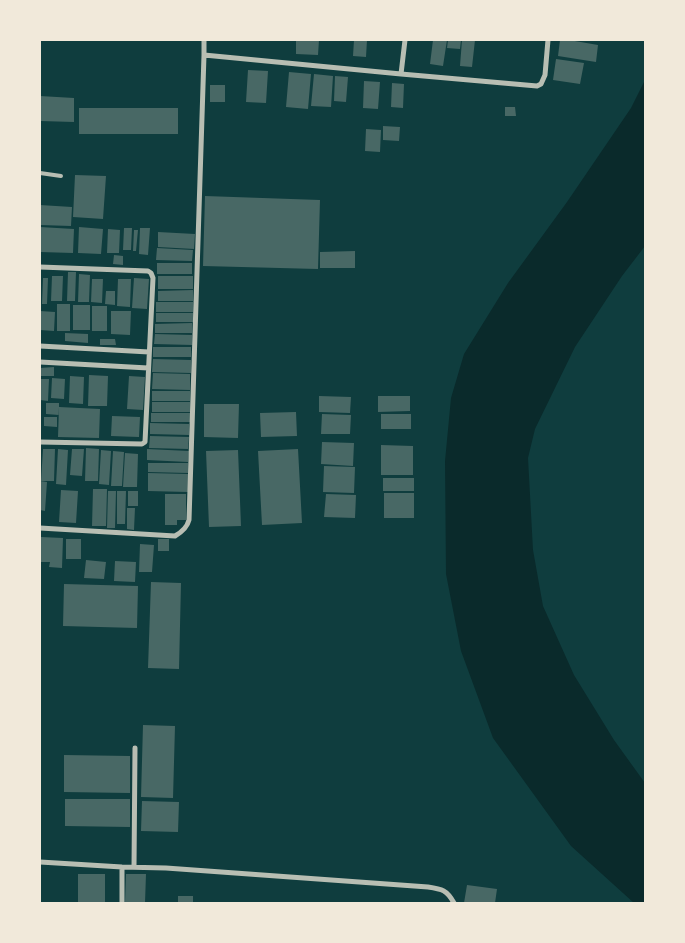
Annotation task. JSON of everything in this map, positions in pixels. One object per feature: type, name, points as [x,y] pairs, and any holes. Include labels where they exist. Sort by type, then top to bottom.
[{"type":"street","points":[[40,528],[175,536],[184,530],[188,524],[204,40]]},
{"type":"street","points":[[401,74],[405,40]]},
{"type":"street","points":[[204,55],[537,86],[541,84],[545,75],[548,40]]},
{"type":"street","points":[[40,267],[148,271],[154,278],[145,442],[142,444],[40,442]]},
{"type":"street","points":[[40,346],[149,352]]},
{"type":"street","points":[[40,362],[148,368]]},
{"type":"street","points":[[134,867],[135,748]]},
{"type":"street","points":[[40,862],[166,868],[440,888],[449,894],[454,903]]},
{"type":"street","points":[[122,867],[122,903]]},
{"type":"lane","points":[[40,173],[61,176]]},
{"type":"water","points":[[645,80],[645,246],[622,276],[575,347],[535,429],[528,458],[533,550],[543,606],[574,675],[614,740],[645,783],[645,903],[634,903],[571,846],[493,738],[461,651],[446,574],[445,461],[451,398],[464,354],[508,283],[567,202],[631,108]]},
{"type":"building","points":[[296,40],[319,40],[318,55],[296,54]]},
{"type":"building","points":[[354,40],[367,40],[366,57],[353,56]]},
{"type":"building","points":[[433,40],[447,40],[443,66],[430,64]]},
{"type":"building","points":[[448,40],[461,40],[460,49],[447,48]]},
{"type":"building","points":[[462,40],[475,40],[472,67],[460,66]]},
{"type":"building","points":[[560,40],[598,45],[596,62],[558,56]]},
{"type":"building","points":[[556,59],[584,63],[580,84],[553,80]]},
{"type":"building","points":[[248,70],[268,71],[266,103],[246,102]]},
{"type":"building","points":[[289,72],[311,74],[308,109],[286,107]]},
{"type":"building","points":[[314,74],[333,76],[331,107],[311,106]]},
{"type":"building","points":[[335,76],[348,77],[346,102],[334,101]]},
{"type":"building","points":[[364,81],[380,82],[378,109],[363,108]]},
{"type":"building","points":[[392,83],[404,84],[403,108],[391,107]]},
{"type":"building","points":[[210,85],[225,85],[225,102],[210,102]]},
{"type":"building","points":[[40,96],[74,98],[74,122],[40,121]]},
{"type":"building","points":[[505,107],[515,107],[516,116],[505,116]]},
{"type":"building","points":[[79,108],[178,108],[178,134],[79,134]]},
{"type":"building","points":[[383,126],[400,127],[399,141],[383,140]]},
{"type":"building","points":[[366,129],[381,130],[380,152],[365,151]]},
{"type":"building","points":[[75,175],[106,176],[103,219],[73,217]]},
{"type":"building","points":[[205,196],[320,200],[318,269],[203,266]]},
{"type":"building","points":[[40,205],[72,207],[71,226],[40,225]]},
{"type":"building","points":[[40,227],[74,229],[73,253],[40,252]]},
{"type":"building","points":[[79,227],[103,229],[101,254],[78,253]]},
{"type":"building","points":[[124,228],[132,228],[131,250],[123,250]]},
{"type":"building","points":[[140,228],[150,228],[148,255],[139,254]]},
{"type":"building","points":[[108,229],[120,230],[119,253],[107,253]]},
{"type":"building","points":[[134,230],[138,230],[136,251],[133,251]]},
{"type":"building","points":[[158,232],[195,234],[194,249],[158,247]]},
{"type":"building","points":[[157,248],[193,250],[192,261],[156,260]]},
{"type":"building","points":[[355,251],[355,268],[320,268],[320,252]]},
{"type":"building","points":[[114,255],[123,256],[123,265],[113,264]]},
{"type":"building","points":[[157,263],[192,263],[192,274],[157,274]]},
{"type":"building","points":[[68,272],[76,272],[75,301],[67,301]]},
{"type":"building","points":[[79,274],[90,275],[89,302],[78,302]]},
{"type":"building","points":[[52,276],[63,276],[62,301],[51,301]]},
{"type":"building","points":[[158,276],[193,276],[193,289],[158,289]]},
{"type":"building","points":[[43,278],[48,278],[47,304],[42,304]]},
{"type":"building","points":[[134,278],[149,279],[147,309],[132,308]]},
{"type":"building","points":[[92,279],[103,279],[102,303],[91,302]]},
{"type":"building","points":[[118,279],[131,279],[130,307],[117,306]]},
{"type":"building","points":[[193,290],[193,301],[158,301],[158,291]]},
{"type":"building","points":[[106,291],[115,291],[115,305],[105,304]]},
{"type":"building","points":[[156,302],[193,302],[193,312],[156,312]]},
{"type":"building","points":[[57,304],[70,304],[70,331],[57,331]]},
{"type":"building","points":[[73,305],[90,305],[90,330],[73,330]]},
{"type":"building","points":[[92,306],[107,306],[107,331],[92,331]]},
{"type":"building","points":[[40,311],[55,312],[54,331],[40,330]]},
{"type":"building","points":[[111,311],[131,311],[130,335],[111,334]]},
{"type":"building","points":[[156,313],[193,313],[193,322],[156,322]]},
{"type":"building","points":[[192,323],[192,333],[155,333],[155,324]]},
{"type":"building","points":[[65,333],[88,334],[88,343],[65,341]]},
{"type":"building","points":[[155,334],[192,335],[192,345],[154,344]]},
{"type":"building","points":[[100,339],[115,339],[116,345],[100,345]]},
{"type":"building","points":[[153,347],[191,347],[191,357],[153,357]]},
{"type":"building","points":[[153,359],[191,360],[191,373],[152,372]]},
{"type":"building","points":[[54,367],[54,376],[40,376],[40,368]]},
{"type":"building","points":[[153,373],[190,374],[190,390],[152,389]]},
{"type":"building","points":[[89,375],[108,376],[107,406],[88,406]]},
{"type":"building","points":[[70,376],[84,377],[83,404],[69,403]]},
{"type":"building","points":[[129,376],[145,377],[143,410],[127,409]]},
{"type":"building","points":[[52,378],[65,379],[64,399],[51,398]]},
{"type":"building","points":[[40,379],[49,379],[48,401],[40,400]]},
{"type":"building","points":[[152,391],[190,391],[190,401],[152,401]]},
{"type":"building","points":[[319,396],[351,397],[350,413],[319,412]]},
{"type":"building","points":[[378,396],[410,396],[410,411],[378,412]]},
{"type":"building","points":[[152,402],[190,402],[190,412],[152,412]]},
{"type":"building","points":[[46,403],[59,403],[59,415],[46,414]]},
{"type":"building","points":[[204,404],[239,404],[238,438],[204,437]]},
{"type":"building","points":[[59,407],[100,409],[99,438],[58,437]]},
{"type":"building","points":[[296,412],[297,436],[261,437],[260,413]]},
{"type":"building","points":[[151,413],[190,413],[190,422],[151,422]]},
{"type":"building","points":[[322,414],[351,415],[350,434],[321,434]]},
{"type":"building","points":[[381,414],[411,414],[411,429],[381,429]]},
{"type":"building","points":[[112,416],[140,417],[139,437],[111,436]]},
{"type":"building","points":[[44,417],[57,417],[57,427],[44,426]]},
{"type":"building","points":[[150,423],[189,424],[189,435],[150,434]]},
{"type":"building","points":[[150,436],[189,437],[188,449],[149,448]]},
{"type":"building","points":[[322,442],[354,443],[353,466],[321,464]]},
{"type":"building","points":[[381,445],[413,446],[413,475],[381,475]]},
{"type":"building","points":[[86,448],[99,449],[98,481],[85,481]]},
{"type":"building","points":[[43,449],[55,449],[54,481],[41,481]]},
{"type":"building","points":[[58,449],[68,450],[66,485],[56,484]]},
{"type":"building","points":[[72,449],[84,449],[82,476],[70,475]]},
{"type":"building","points":[[147,449],[189,451],[188,462],[147,460]]},
{"type":"building","points":[[298,449],[302,523],[262,525],[258,451]]},
{"type":"building","points":[[101,450],[111,451],[109,485],[99,484]]},
{"type":"building","points":[[238,450],[241,526],[209,527],[206,451]]},
{"type":"building","points":[[113,451],[124,452],[122,486],[111,486]]},
{"type":"building","points":[[125,453],[138,454],[137,487],[123,487]]},
{"type":"building","points":[[148,463],[188,463],[188,473],[148,472]]},
{"type":"building","points":[[324,466],[355,467],[354,493],[323,492]]},
{"type":"building","points":[[148,473],[188,474],[188,492],[148,491]]},
{"type":"building","points":[[383,478],[414,478],[414,491],[383,491]]},
{"type":"building","points":[[40,481],[47,482],[45,511],[40,510]]},
{"type":"building","points":[[93,489],[107,489],[106,526],[92,526]]},
{"type":"building","points":[[61,490],[78,491],[76,523],[59,522]]},
{"type":"building","points":[[108,491],[116,491],[115,528],[107,528]]},
{"type":"building","points":[[117,491],[126,491],[125,524],[117,524]]},
{"type":"building","points":[[128,491],[138,491],[138,506],[128,506]]},
{"type":"building","points":[[384,493],[414,493],[414,518],[384,518]]},
{"type":"building","points":[[165,494],[186,494],[186,520],[177,520],[177,525],[165,525]]},
{"type":"building","points":[[326,494],[356,495],[355,518],[324,517]]},
{"type":"building","points":[[127,508],[135,508],[134,530],[127,529]]},
{"type":"building","points":[[41,537],[63,538],[62,568],[49,567],[50,562],[40,562]]},
{"type":"building","points":[[66,539],[81,539],[81,559],[66,559]]},
{"type":"building","points":[[158,539],[169,539],[169,551],[158,551]]},
{"type":"building","points":[[140,544],[154,545],[152,572],[139,572]]},
{"type":"building","points":[[86,560],[106,562],[104,579],[84,578]]},
{"type":"building","points":[[115,561],[136,562],[135,582],[114,581]]},
{"type":"building","points":[[151,582],[181,583],[179,669],[148,668]]},
{"type":"building","points":[[64,584],[138,586],[137,628],[63,626]]},
{"type":"building","points":[[143,725],[175,726],[173,798],[141,797]]},
{"type":"building","points":[[64,755],[130,756],[130,793],[64,792]]},
{"type":"building","points":[[65,799],[130,799],[130,827],[65,826]]},
{"type":"building","points":[[142,801],[179,802],[178,832],[141,831]]},
{"type":"building","points":[[78,874],[105,874],[105,903],[78,903]]},
{"type":"building","points":[[126,874],[146,874],[145,903],[125,903]]},
{"type":"building","points":[[467,885],[497,889],[495,903],[464,903]]},
{"type":"building","points":[[178,896],[193,896],[193,903],[178,903]]}]
